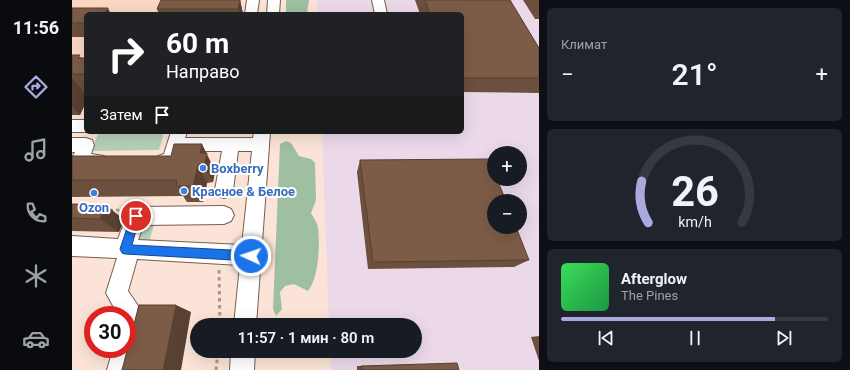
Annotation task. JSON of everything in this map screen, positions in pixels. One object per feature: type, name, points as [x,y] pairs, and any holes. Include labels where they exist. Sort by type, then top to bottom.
[{"type":"street","points":[[251,12],[253,0]]},
{"type":"street","points":[[273,12],[274,0]]},
{"type":"street","points":[[378,0],[381,12]]},
{"type":"street","points":[[72,126],[84,126]]},
{"type":"street","points":[[148,161],[171,161],[177,138],[231,144],[262,138],[246,318]]},
{"type":"street","points":[[83,141],[79,161],[117,161]]},
{"type":"street","points":[[224,190],[231,144]]},
{"type":"street","points":[[126,306],[117,292],[136,216],[224,215]]},
{"type":"street","points":[[72,246],[251,256]]},
{"type":"street","points":[[119,370],[122,358]]},
{"type":"street","points":[[242,370],[243,358]]},
{"type":"path","points":[[216,370],[217,358]]},
{"type":"shaded area","points":[[72,0],[170,0],[165,12],[84,12],[84,64],[72,64]]},
{"type":"shaded area","points":[[317,0],[539,0],[539,370],[331,370],[330,358],[422,358],[422,318],[329,318],[322,134],[464,134],[464,12],[318,12]]},
{"type":"green space","points":[[286,0],[309,0],[307,12],[286,12]]},
{"type":"green space","points":[[98,134],[163,134],[159,150],[91,151]]},
{"type":"green space","points":[[286,141],[291,143],[299,156],[311,159],[315,163],[316,200],[311,213],[318,227],[319,251],[317,269],[312,285],[308,291],[294,284],[285,286],[280,292],[282,309],[276,316],[273,309],[280,144]]},
{"type":"green space","points":[[139,225],[154,225],[150,239],[146,241],[137,241]]},
{"type":"building","points":[[161,0],[240,0],[238,9],[157,9]]},
{"type":"building","points":[[425,0],[510,0],[539,48],[539,78],[464,78],[464,12],[429,12]]},
{"type":"building","points":[[72,8],[108,8],[105,12],[84,12],[84,23],[72,23]]},
{"type":"building","points":[[72,55],[80,55],[78,58],[84,58],[84,74],[72,74]]},
{"type":"building","points":[[174,144],[202,144],[200,153],[207,153],[204,165],[198,165],[193,186],[176,186],[177,180],[72,180],[72,156],[171,156]]},
{"type":"building","points":[[487,159],[487,186],[500,186],[503,194],[487,194],[487,234],[519,234],[529,260],[373,262],[360,160]]},
{"type":"building","points":[[72,204],[106,205],[100,219],[72,218]]},
{"type":"building","points":[[139,305],[176,305],[163,370],[122,370],[125,358],[136,358],[136,316]]},
{"type":"building","points":[[457,363],[459,370],[362,370],[361,366]]},
{"type":"place","name":"Boxberry","points":[[203,168]]},
{"type":"place","name":"Красное & Белое","points":[[184,191]]},
{"type":"place","name":"Ozon","points":[[94,193]]},
{"type":"route","points":[[136,216],[125,249],[251,256]]}]
